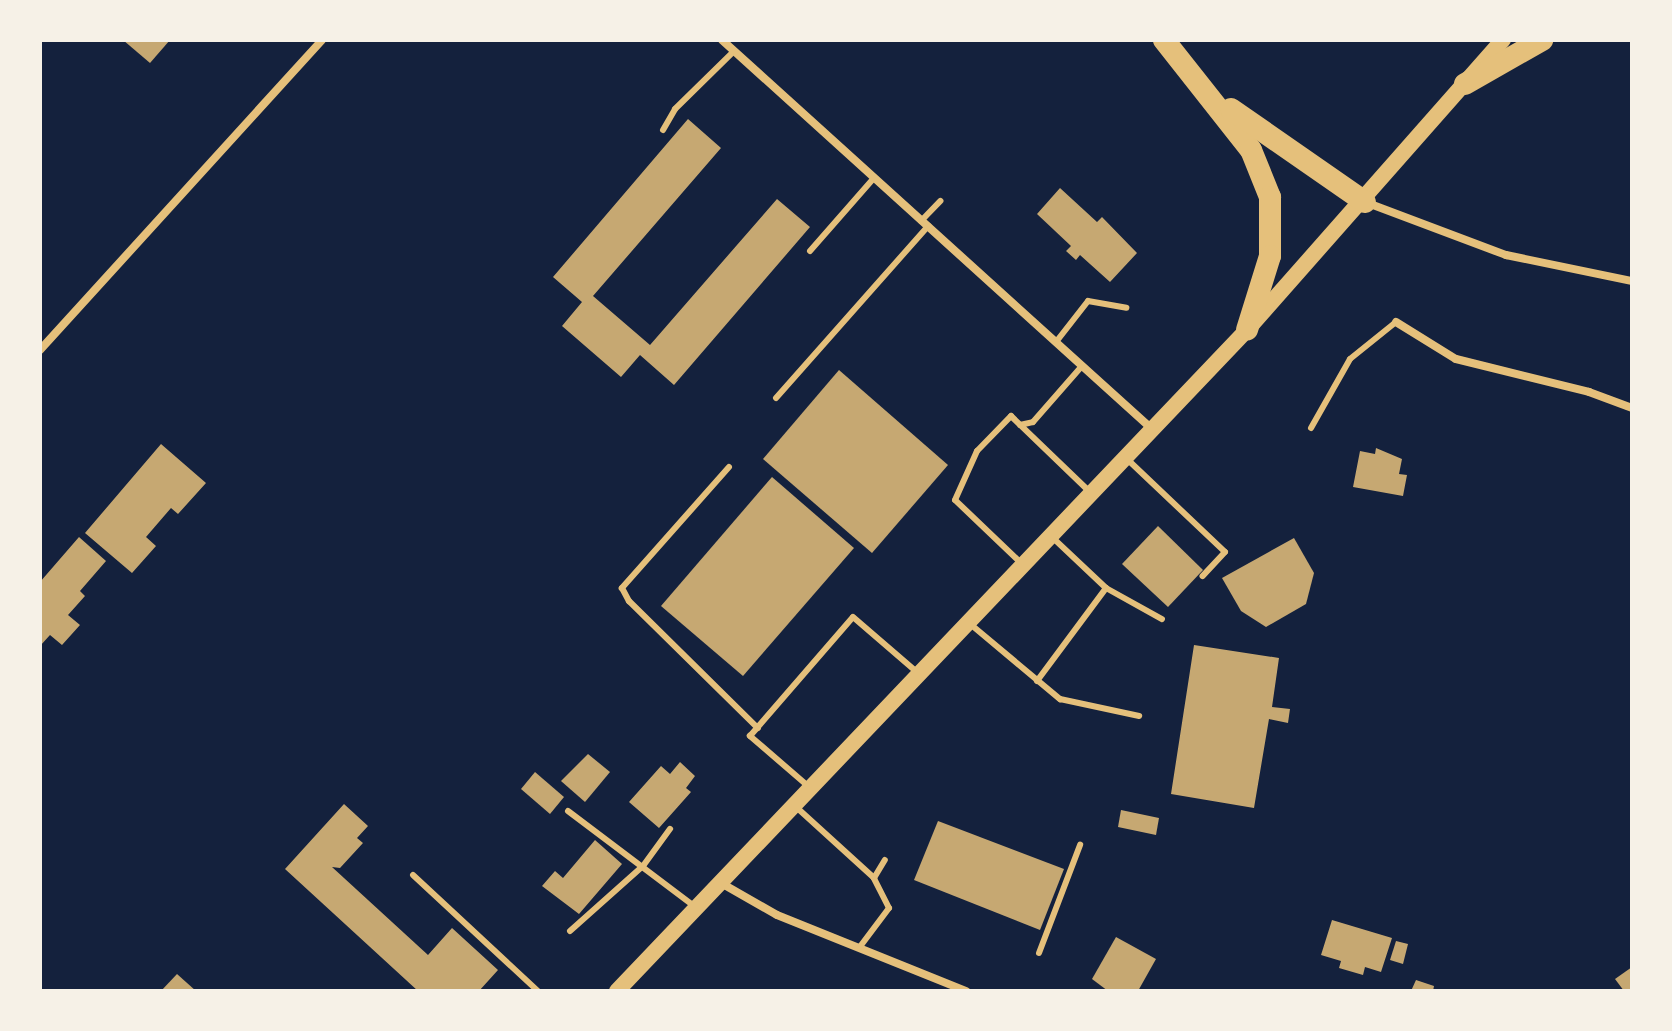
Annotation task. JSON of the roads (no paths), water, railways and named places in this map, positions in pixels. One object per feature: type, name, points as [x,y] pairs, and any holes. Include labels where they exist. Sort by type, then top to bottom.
[{"type":"highway","points":[[1164,40],[1208,90],[1251,150],[1270,197],[1270,256],[1247,330]]},
{"type":"highway","points":[[1465,84],[1542,40]]},
{"type":"highway","points":[[1208,90],[1365,202]]},
{"type":"main road","points":[[617,991],[1247,330],[1365,202],[1503,40]]},
{"type":"street","points":[[40,350],[322,40]]},
{"type":"street","points":[[722,40],[1153,430]]},
{"type":"street","points":[[1365,202],[1506,255],[1632,281]]},
{"type":"street","points":[[1396,322],[1456,359],[1589,392],[1632,408]]},
{"type":"street","points":[[721,883],[777,915],[966,991]]},
{"type":"lane","points":[[663,130],[675,109],[734,51]]},
{"type":"lane","points":[[810,251],[874,178]]},
{"type":"lane","points":[[776,398],[924,224],[940,201]]},
{"type":"lane","points":[[1056,342],[1088,301],[1126,308]]},
{"type":"lane","points":[[1311,428],[1350,359],[1396,322]]},
{"type":"lane","points":[[1020,425],[1033,422],[1082,366]]},
{"type":"lane","points":[[1024,565],[955,500],[977,451],[1011,416],[1092,494]]},
{"type":"lane","points":[[1126,458],[1225,552],[1203,576]]},
{"type":"lane","points":[[729,467],[622,588],[629,601],[758,728]]},
{"type":"lane","points":[[1051,536],[1106,588],[1162,619]]},
{"type":"lane","points":[[1037,681],[1106,588]]},
{"type":"lane","points":[[811,789],[750,736],[853,617],[920,674]]},
{"type":"lane","points":[[969,623],[1060,699],[1139,716]]},
{"type":"lane","points":[[795,806],[874,878],[889,908],[859,948]]},
{"type":"lane","points":[[568,811],[696,908]]},
{"type":"lane","points":[[570,931],[643,866],[670,829]]},
{"type":"lane","points":[[1039,953],[1080,845]]},
{"type":"lane","points":[[874,878],[885,860]]},
{"type":"lane","points":[[413,875],[538,991]]}]
